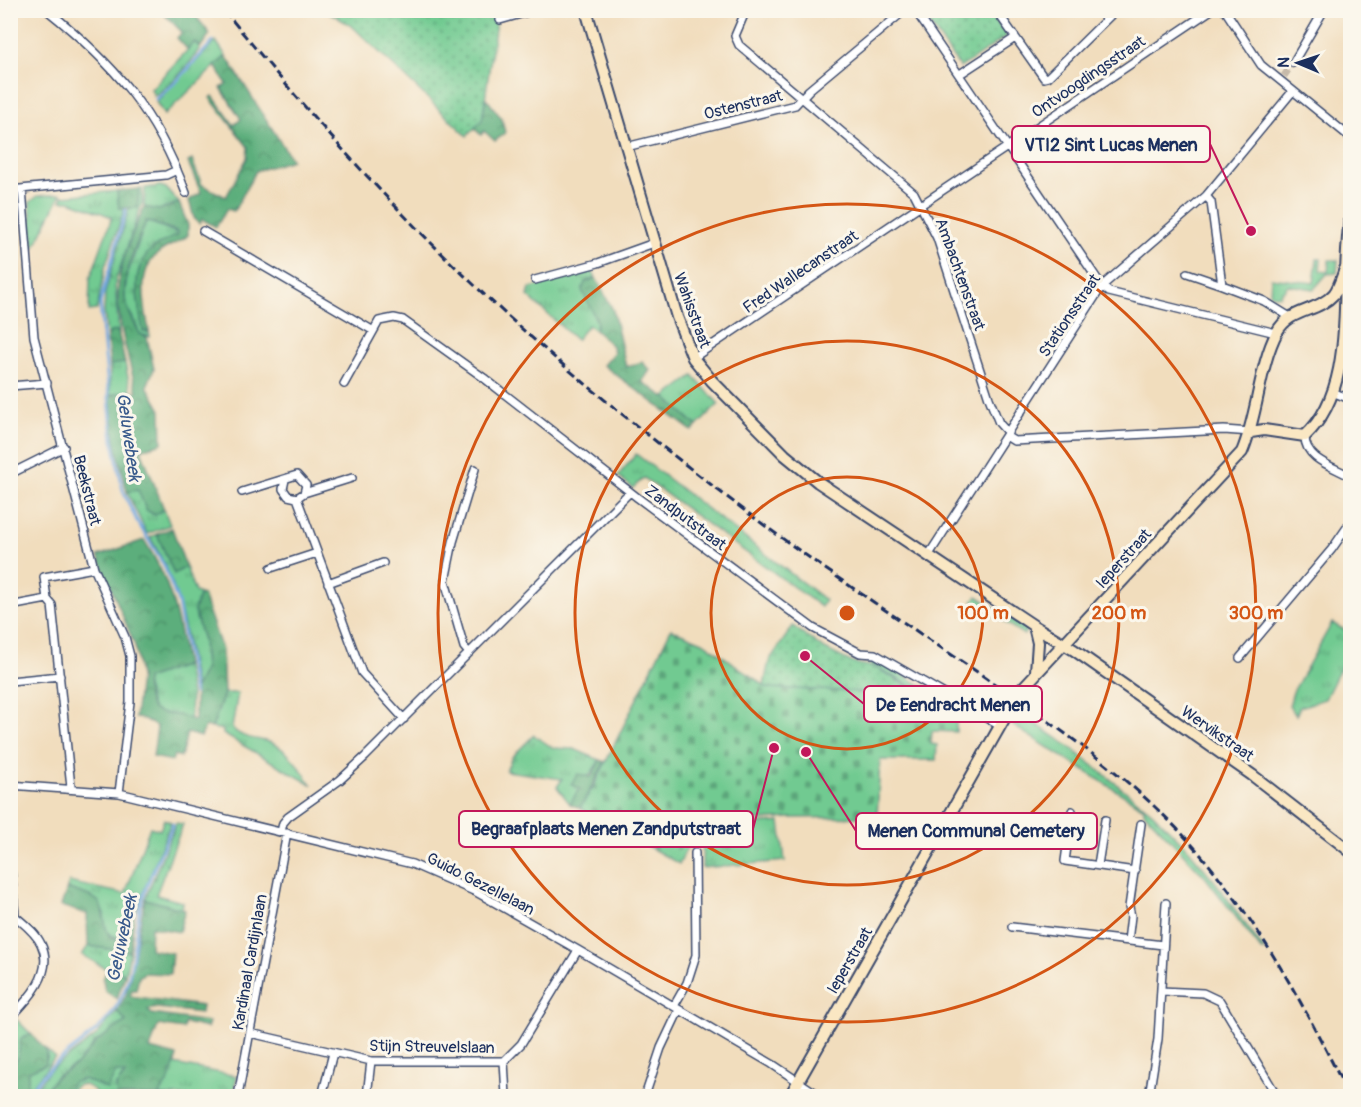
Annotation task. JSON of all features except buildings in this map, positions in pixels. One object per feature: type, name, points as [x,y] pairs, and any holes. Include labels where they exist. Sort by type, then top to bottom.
[{"type":"street","points":[[47,10],[110,64],[140,101],[177,170],[186,193]]},
{"type":"street","points":[[500,20],[535,10]]},
{"type":"street","name":"Wahisstraat","points":[[586,10],[654,243],[677,317],[693,358],[729,399],[798,466],[844,501],[1034,626]]},
{"type":"street","name":"Ambachtenstraat","points":[[746,10],[735,36],[739,45],[914,193],[938,238],[989,398],[999,423],[1007,435]]},
{"type":"street","name":"Ostenstraat","points":[[626,147],[795,105],[905,10]]},
{"type":"street","points":[[915,10],[1102,286],[1110,292],[1276,333]]},
{"type":"street","points":[[996,10],[1044,78],[1048,77],[1116,10]]},
{"type":"street","name":"Ontvoogdingsstraat","points":[[921,206],[1211,10]]},
{"type":"street","points":[[1225,10],[1250,52],[1282,79],[1292,92],[1350,137]]},
{"type":"street","points":[[1293,63],[1321,12]]},
{"type":"street","points":[[960,74],[1015,38]]},
{"type":"street","name":"Stationsstraat","points":[[928,556],[1102,286],[1206,196],[1292,92]]},
{"type":"street","points":[[10,190],[166,176],[177,170]]},
{"type":"street","name":"Beekstraat","points":[[22,189],[34,337],[94,568],[125,637],[130,656],[130,702],[119,793]]},
{"type":"street","points":[[1206,196],[1211,202],[1222,285]]},
{"type":"street","name":"Fred Wallecanstraat","points":[[693,358],[921,206]]},
{"type":"street","points":[[1305,436],[1318,424],[1332,392],[1340,364],[1350,220]]},
{"type":"street","points":[[203,231],[372,330],[344,384]]},
{"type":"street","points":[[535,280],[598,263],[654,243]]},
{"type":"street","points":[[1186,273],[1264,301],[1290,316],[1318,306],[1335,293],[1345,269]]},
{"type":"street","points":[[1318,306],[1336,308],[1343,318]]},
{"type":"street","name":"Ieperstraat","points":[[790,1096],[1019,693],[1036,671],[1065,644],[1242,452],[1251,432],[1276,333],[1290,316]]},
{"type":"street","name":"Zandputstraat","points":[[372,330],[379,321],[385,319],[403,320],[484,378],[624,484],[630,492],[813,628],[860,653],[875,654],[1000,726]]},
{"type":"street","points":[[10,386],[47,383]]},
{"type":"street","points":[[1332,392],[1350,399]]},
{"type":"street","points":[[1007,435],[1014,441],[1224,430],[1251,432],[1264,430],[1305,436]]},
{"type":"street","points":[[1305,436],[1306,449],[1314,457],[1350,476]]},
{"type":"street","points":[[10,474],[64,447]]},
{"type":"street","points":[[470,653],[464,647],[446,581],[453,542],[475,469]]},
{"type":"street","points":[[242,492],[275,480],[285,480],[293,475],[301,477],[306,485],[301,495],[317,553],[362,673],[404,719]]},
{"type":"street","points":[[285,480],[285,493],[301,495],[352,478]]},
{"type":"street","points":[[284,832],[282,823],[288,817],[340,780],[404,719],[630,492]]},
{"type":"street","points":[[1240,658],[1332,549],[1350,523]]},
{"type":"street","points":[[271,568],[317,553]]},
{"type":"street","points":[[328,583],[382,563]]},
{"type":"street","points":[[71,787],[52,605],[46,599],[44,577],[94,568]]},
{"type":"street","points":[[10,606],[46,599]]},
{"type":"street","points":[[1034,626],[1038,643],[1036,671]]},
{"type":"street","name":"Wervikstraat","points":[[1034,626],[1065,644],[1252,775],[1350,851]]},
{"type":"street","points":[[10,681],[60,676]]},
{"type":"street","name":"Guido Gezellelaan","points":[[10,785],[71,787],[119,793],[412,864],[476,892],[772,1064],[820,1096]]},
{"type":"street","points":[[1072,811],[1065,861],[1135,871]]},
{"type":"street","points":[[1098,865],[1104,820]]},
{"type":"street","points":[[1128,941],[1131,916],[1129,907],[1141,824]]},
{"type":"street","name":"Kardinaal Cardijnlaan","points":[[238,1096],[284,832]]},
{"type":"street","points":[[645,1096],[696,955],[695,853]]},
{"type":"street","points":[[10,860],[13,918],[42,945],[44,959],[38,986],[27,1002],[10,1018]]},
{"type":"street","points":[[1149,1096],[1158,1039],[1166,903]]},
{"type":"street","points":[[1012,927],[1163,945]]},
{"type":"street","name":"Stijn Streuvelslaan","points":[[250,1033],[371,1061],[504,1061],[521,1044],[578,950]]},
{"type":"street","points":[[1161,991],[1203,993],[1220,1001],[1277,1096]]},
{"type":"street","points":[[322,1096],[333,1053]]},
{"type":"street","points":[[367,1096],[371,1061]]},
{"type":"street","points":[[504,1061],[506,1096]]},
{"type":"green space","points":[[161,11],[192,11],[210,34],[200,48],[195,42],[187,49],[177,38],[182,32]]},
{"type":"green space","points":[[327,11],[492,11],[496,22],[482,120],[467,136],[353,27]]},
{"type":"green space","points":[[921,11],[989,11],[1007,36],[960,68]]},
{"type":"green space","points":[[216,41],[226,56],[164,115],[156,102]]},
{"type":"green space","points":[[195,42],[200,48],[185,69],[154,96],[151,89]]},
{"type":"green space","points":[[226,56],[292,160],[256,171],[234,211],[227,209],[216,227],[202,219],[200,224],[194,218],[189,200],[201,193],[188,162],[192,160],[202,185],[226,197],[247,158],[248,147],[210,98],[213,96],[234,125],[241,119],[221,88],[227,84],[215,66]]},
{"type":"green space","points":[[486,98],[502,119],[505,133],[495,141],[484,131],[481,135],[474,128],[482,120]]},
{"type":"green space","points":[[160,186],[166,188],[179,203],[159,210],[144,207],[145,188]]},
{"type":"green space","points":[[139,189],[142,189],[142,203],[115,283],[119,333],[117,331],[107,337],[104,312],[105,293],[129,208],[137,208]]},
{"type":"green space","points":[[139,189],[137,208],[119,208],[117,191]]},
{"type":"green space","points":[[117,191],[119,208],[125,208],[105,267],[97,310],[89,311],[90,279],[112,217],[70,201],[61,201],[63,196]]},
{"type":"green space","points":[[61,194],[33,250],[30,202],[38,196]]},
{"type":"green space","points":[[179,203],[188,225],[188,235],[163,250],[152,260],[144,278],[144,300],[149,332],[143,331],[137,298],[140,266],[145,256],[153,248],[178,234],[176,231],[146,221],[131,260],[125,289],[126,304],[131,317],[140,334],[147,337],[154,369],[147,386],[161,410],[162,443],[141,450],[164,509],[155,515],[146,510],[138,490],[127,492],[115,441],[110,395],[127,391],[137,392],[121,329],[118,291],[127,248],[144,207],[159,210]]},
{"type":"green space","points":[[146,221],[178,233],[139,269],[143,331],[149,332],[150,337],[140,334],[125,301],[127,276]]},
{"type":"green space","points":[[1317,259],[1321,259],[1320,271],[1328,272],[1329,260],[1338,260],[1337,273],[1327,274],[1314,289],[1288,285],[1279,296],[1270,294],[1271,278],[1314,283]]},
{"type":"green space","points":[[592,271],[596,278],[585,282],[597,322],[595,330],[588,325],[576,340],[528,296],[530,288]]},
{"type":"green space","points":[[596,278],[613,310],[626,367],[642,362],[650,370],[642,382],[665,397],[697,426],[692,431],[603,365],[614,352],[612,346],[595,330],[597,322],[582,290],[585,282]]},
{"type":"green space","points":[[118,331],[125,363],[110,365],[107,337],[110,332]]},
{"type":"green space","points":[[125,363],[131,391],[110,395],[110,365]]},
{"type":"green space","points":[[693,376],[719,404],[697,426],[665,397]]},
{"type":"green space","points":[[636,454],[825,600],[821,607],[644,478],[633,488],[618,476]]},
{"type":"green space","points":[[136,489],[141,493],[146,510],[164,509],[170,525],[147,534],[127,492]]},
{"type":"green space","points":[[172,528],[186,567],[174,574],[157,534]]},
{"type":"green space","points":[[157,534],[174,573],[186,567],[195,592],[203,595],[199,596],[194,610],[203,640],[205,668],[195,688],[185,628],[175,592],[169,574],[150,537]]},
{"type":"green space","points":[[144,540],[167,585],[176,615],[186,665],[146,679],[151,707],[160,713],[195,720],[195,688],[205,668],[203,640],[194,610],[199,596],[203,595],[222,650],[224,693],[212,728],[205,726],[201,737],[187,733],[181,757],[174,755],[172,761],[153,757],[157,727],[144,719],[135,718],[140,677],[135,646],[98,556]]},
{"type":"green space","points":[[977,596],[1027,629],[1024,635],[973,601]]},
{"type":"green space","points":[[1332,623],[1350,633],[1350,654],[1348,653],[1325,699],[1300,707],[1296,715],[1289,706],[1293,692]]},
{"type":"green space","points":[[793,626],[823,648],[853,663],[875,667],[921,694],[768,688],[764,685],[769,661]]},
{"type":"green space","points":[[671,629],[703,642],[768,688],[921,694],[956,715],[956,732],[932,731],[931,744],[937,745],[936,760],[880,760],[877,817],[791,818],[700,824],[697,846],[687,848],[679,864],[580,808],[595,784]]},
{"type":"green space","points":[[869,658],[879,661],[960,708],[958,712],[869,663]]},
{"type":"green space","points":[[186,665],[191,695],[190,720],[158,713],[150,705],[146,679]]},
{"type":"green space","points":[[224,693],[238,693],[232,728],[246,737],[267,741],[278,746],[295,761],[312,785],[223,734],[223,730],[212,728]]},
{"type":"green space","points":[[1019,713],[1066,744],[1153,813],[1189,850],[1216,883],[1264,950],[1262,951],[1206,878],[1144,812],[1144,808],[1012,725]]},
{"type":"green space","points":[[534,735],[553,748],[574,749],[600,760],[570,804],[557,787],[562,779],[506,771],[512,757]]},
{"type":"green space","points":[[600,760],[605,762],[580,808],[570,804],[579,789],[571,784],[578,774],[591,777]]},
{"type":"green space","points":[[164,819],[171,822],[134,916],[129,915],[127,931],[119,938],[114,937],[106,930],[104,913],[80,894],[67,888],[69,882],[125,894],[150,827],[160,830]]},
{"type":"green space","points":[[780,822],[785,861],[702,868],[703,829],[706,827]]},
{"type":"green space","points":[[176,823],[183,824],[156,895],[183,902],[182,909],[145,899]]},
{"type":"green space","points":[[67,888],[98,901],[111,937],[124,936],[129,914],[134,916],[130,952],[88,946],[87,914],[61,906]]},
{"type":"green space","points":[[145,899],[185,910],[179,932],[151,927],[150,949],[172,953],[170,974],[144,973],[139,977],[136,990],[132,990],[130,996],[202,1006],[201,1013],[157,1008],[148,1010],[152,1014],[209,1022],[207,1028],[185,1023],[183,1029],[158,1025],[150,1049],[177,1056],[169,1080],[159,1096],[117,1096],[116,1086],[125,1074],[116,1072],[107,1089],[83,1079],[72,1083],[65,1096],[40,1096],[56,1077],[77,1064],[96,1042],[126,1021],[117,1011],[126,995]]},
{"type":"green space","points":[[88,946],[130,952],[125,975],[121,971],[110,971],[82,955]]},
{"type":"green space","points":[[121,971],[125,975],[117,999],[105,991],[103,979],[106,972]]},
{"type":"green space","points":[[117,1011],[126,1021],[96,1042],[77,1064],[56,1077],[40,1096],[30,1096],[49,1071],[96,1036]]},
{"type":"green space","points":[[16,1019],[31,1034],[24,1036],[18,1058],[11,1066],[11,1025]]},
{"type":"green space","points":[[31,1034],[46,1050],[46,1064],[29,1071],[27,1086],[23,1091],[11,1091],[11,1066],[18,1058],[21,1038]]},
{"type":"green space","points":[[46,1050],[55,1057],[25,1096],[11,1096],[10,1091],[18,1092],[27,1086],[29,1071],[47,1058]]},
{"type":"green space","points":[[174,1064],[237,1076],[232,1096],[159,1096]]},
{"type":"green space","points":[[115,1072],[125,1073],[116,1086],[117,1096],[97,1096],[88,1086],[80,1085],[65,1096],[72,1083],[83,1079],[92,1082]]},
{"type":"waterway","name":"Geluwebeek","points":[[156,99],[178,80],[213,41]]},
{"type":"waterway","name":"Geluwebeek","points":[[126,210],[100,303],[113,441],[123,491],[137,521],[164,565],[178,602],[194,693]]},
{"type":"waterway","name":"Geluwebeek","points":[[28,1096],[46,1071],[104,1022],[121,998],[130,971],[142,900],[173,824]]},
{"type":"tunnel","points":[[1284,76],[1293,63]]},
{"type":"railway","points":[[224,10],[312,115],[405,217],[470,281],[570,371],[773,532],[1064,732],[1138,791],[1161,813],[1209,865],[1255,927],[1314,1027],[1349,1096]]},
{"type":"place","name":"VTI2 Sint Lucas Menen","points":[[1251,231]]},
{"type":"place","name":"De Eendracht Menen","points":[[805,656]]},
{"type":"place","name":"Begraafplaats Menen Zandputstraat","points":[[774,748]]},
{"type":"place","name":"Menen Communal Cemetery","points":[[806,752]]}]
